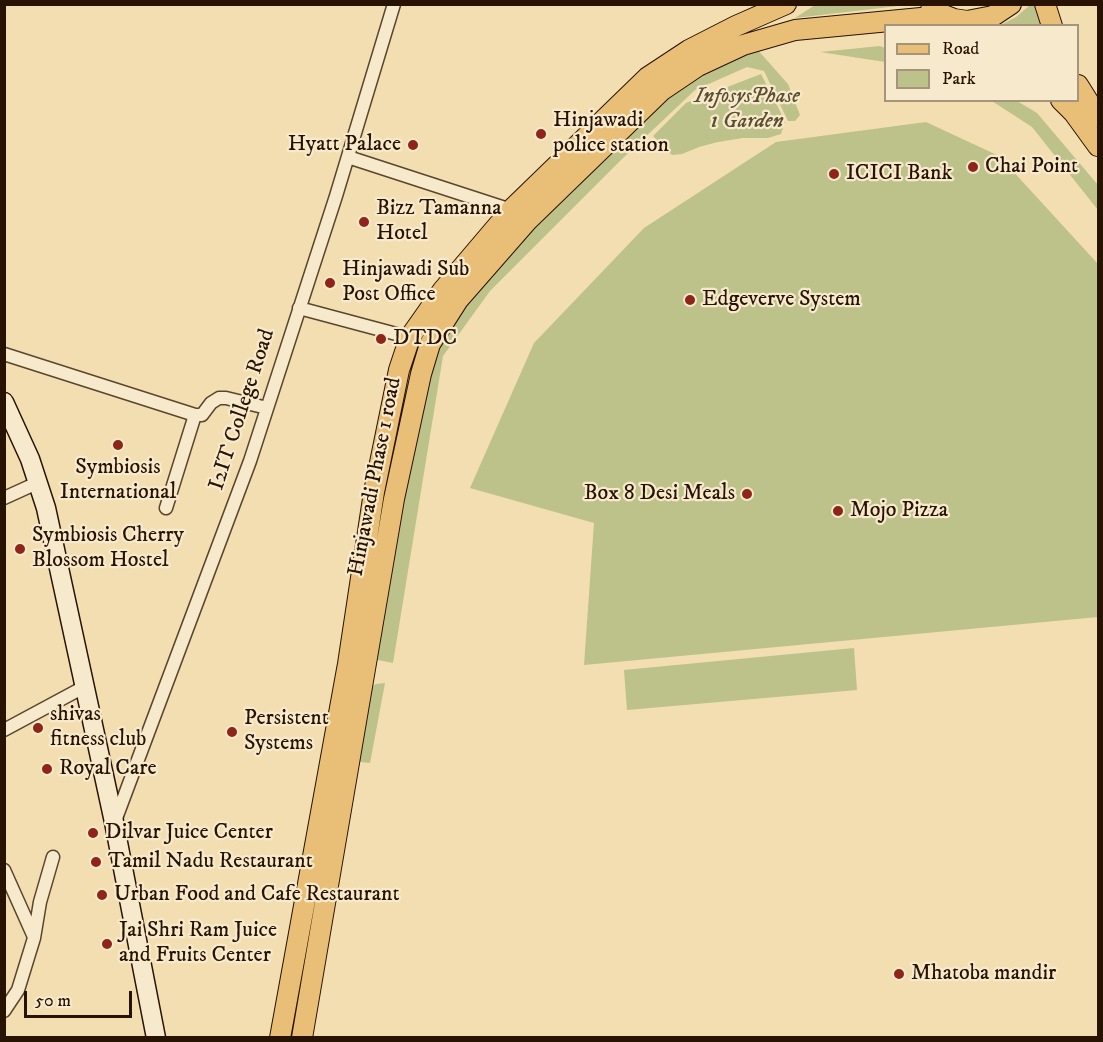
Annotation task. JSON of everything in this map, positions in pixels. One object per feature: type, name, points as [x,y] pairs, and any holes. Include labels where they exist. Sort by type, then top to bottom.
[{"type":"main road","name":"Hinjawadi Phase 1 road","points":[[279,1038],[348,664],[374,492],[399,370],[410,337],[443,290],[520,215],[648,77],[688,50],[786,4]]},
{"type":"main road","points":[[924,4],[953,20]]},
{"type":"main road","name":"Hinjawadi Phase 1 road","points":[[890,24],[980,20],[993,16],[1011,4]]},
{"type":"main road","points":[[1045,4],[1051,24]]},
{"type":"main road","name":"Hinjawadi Phase 1 road","points":[[302,1038],[394,499],[421,374],[430,344],[458,300],[520,215],[661,91],[698,66],[743,45],[795,30],[884,24]]},
{"type":"main road","points":[[1079,88],[1098,117]]},
{"type":"main road","points":[[1063,102],[1098,146]]},
{"type":"street","name":"I2IT College Road","points":[[114,822],[250,461],[348,157],[394,4]]},
{"type":"street","points":[[348,157],[520,215]]},
{"type":"street","points":[[299,308],[430,344]]},
{"type":"street","points":[[4,354],[195,415],[202,415],[210,403],[219,398],[267,408]]},
{"type":"street","points":[[4,402],[30,459],[46,508],[114,822],[156,1038]]},
{"type":"street","points":[[166,508],[195,415]]},
{"type":"street","points":[[4,498],[37,483]]},
{"type":"street","points":[[4,730],[84,687]]},
{"type":"street","points":[[4,1011],[18,990],[34,939],[40,902],[53,857]]},
{"type":"street","points":[[4,870],[34,939]]},
{"type":"green space","points":[[815,5],[898,6],[795,18]]},
{"type":"green space","points":[[1030,5],[1037,5],[1043,24],[1003,24],[1016,17]]},
{"type":"green space","points":[[880,46],[884,48],[884,62],[820,52]]},
{"type":"green space","points":[[756,48],[788,84],[800,115],[795,121],[788,121],[764,71],[747,67],[695,90],[621,160],[490,291],[443,356],[393,663],[373,659],[432,357],[455,313],[488,274],[674,89]]},
{"type":"green space","name":"InfosysPhase 1 Garden","points":[[761,74],[785,121],[781,134],[768,138],[743,138],[718,142],[672,155],[653,136],[686,103]]},
{"type":"green space","points":[[994,102],[1019,102],[1037,113],[1098,185],[1098,210],[1032,127]]},
{"type":"green space","points":[[926,122],[999,156],[1098,264],[1098,617],[584,665],[594,523],[470,488],[534,343],[644,228],[776,142]]},
{"type":"green space","points":[[854,648],[857,690],[627,710],[624,670]]},
{"type":"green space","points":[[385,683],[370,763],[353,761],[366,689]]},
{"type":"place","name":"Hinjawadi police station","points":[[541,134]]},
{"type":"place","name":"Hyatt Palace","points":[[413,145]]},
{"type":"place","name":"Chai Point","points":[[973,167]]},
{"type":"place","name":"ICICI Bank","points":[[834,174]]},
{"type":"place","name":"Bizz Tamanna Hotel","points":[[364,222]]},
{"type":"place","name":"Hinjawadi Sub Post Office","points":[[330,283]]},
{"type":"place","name":"Edgeverve System","points":[[690,300]]},
{"type":"place","name":"DTDC","points":[[381,339]]},
{"type":"place","name":"Symbiosis International","points":[[118,445]]},
{"type":"place","name":"Box 8 Desi Meals","points":[[747,494]]},
{"type":"place","name":"Mojo Pizza","points":[[838,511]]},
{"type":"place","name":"Symbiosis Cherry Blossom Hostel","points":[[20,549]]},
{"type":"place","name":"shivas fitness club","points":[[38,728]]},
{"type":"place","name":"Persistent Systems","points":[[232,732]]},
{"type":"place","name":"Royal Care","points":[[47,769]]},
{"type":"place","name":"Dilvar Juice Center","points":[[93,833]]},
{"type":"place","name":"Tamil Nadu Restaurant","points":[[96,862]]},
{"type":"place","name":"Urban Food and Cafe Restaurant","points":[[102,895]]},
{"type":"place","name":"Jai Shri Ram Juice and Fruits Center","points":[[107,944]]},
{"type":"place","name":"Mhatoba mandir","points":[[899,974]]}]
